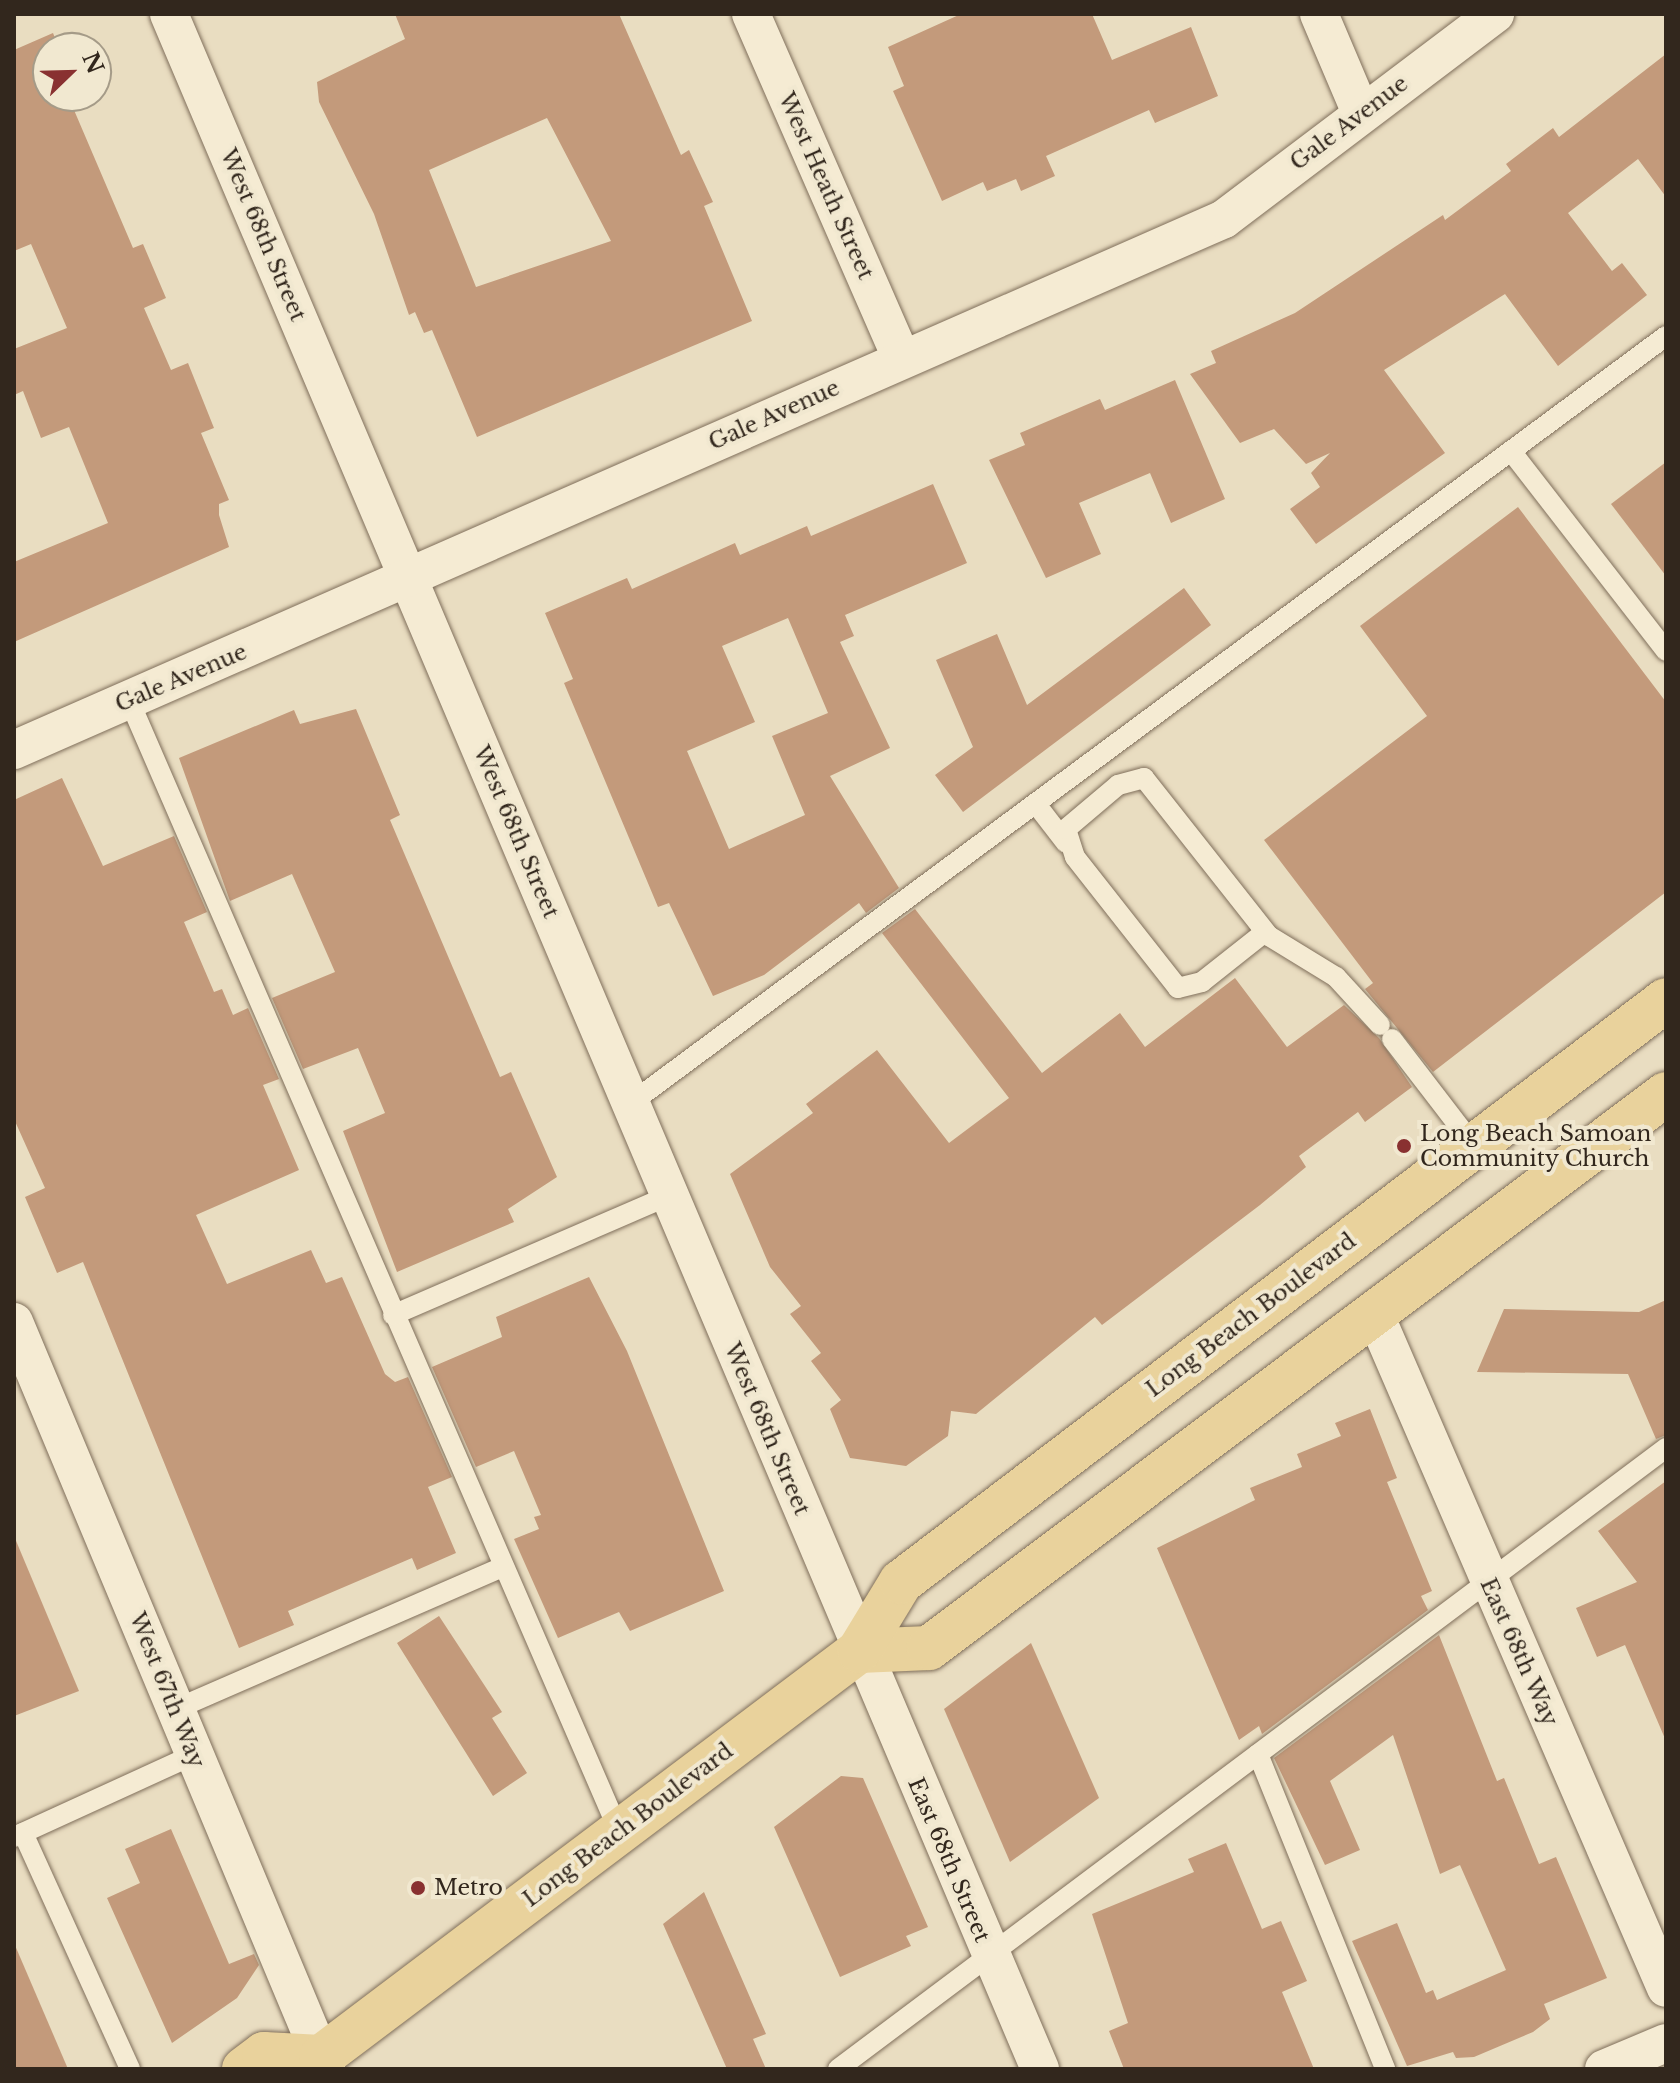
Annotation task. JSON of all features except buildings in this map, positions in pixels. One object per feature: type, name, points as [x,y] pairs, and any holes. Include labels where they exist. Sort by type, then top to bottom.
[{"type":"main road","name":"Long Beach Boulevard","points":[[321,2065],[619,1831],[859,1651],[901,1582],[1666,1000]]},
{"type":"main road","points":[[859,1651],[929,1648],[1666,1094]]},
{"type":"main road","points":[[244,2069],[264,2054],[321,2065]]},
{"type":"street","name":"West 68th Street","points":[[169,14],[670,1195],[859,1651]]},
{"type":"street","name":"West Heath Street","points":[[751,14],[901,358]]},
{"type":"street","points":[[1319,14],[1361,113]]},
{"type":"street","name":"Gale Avenue","points":[[14,750],[409,579],[901,358],[1224,219],[1495,14]]},
{"type":"street","name":"East 68th Way","points":[[1375,1315],[1666,1988]]},
{"type":"street","name":"West 67th Way","points":[[14,1322],[321,2065]]},
{"type":"street","name":"East 68th Street","points":[[859,1651],[1040,2069]]},
{"type":"street","points":[[1604,2069],[1666,2043]]},
{"type":"lane","points":[[631,1103],[1666,336]]},
{"type":"lane","points":[[1511,451],[1666,651]]},
{"type":"lane","points":[[129,700],[501,1568],[619,1831]]},
{"type":"lane","points":[[1066,843],[1073,818],[1132,777],[1144,778],[1265,932],[1336,977],[1386,1032],[1474,1146]]},
{"type":"lane","points":[[1036,804],[1178,988],[1202,982],[1265,932]]},
{"type":"lane","points":[[393,1315],[670,1195]]},
{"type":"lane","points":[[838,2069],[1666,1448]]},
{"type":"lane","points":[[176,1709],[501,1568]]},
{"type":"lane","points":[[1258,1754],[1385,2069]]},
{"type":"lane","points":[[130,2069],[18,1835],[193,1755]]},
{"type":"place","name":"Long Beach Samoan Community Church","points":[[1404,1146]]},
{"type":"place","name":"Metro","points":[[418,1888]]}]
